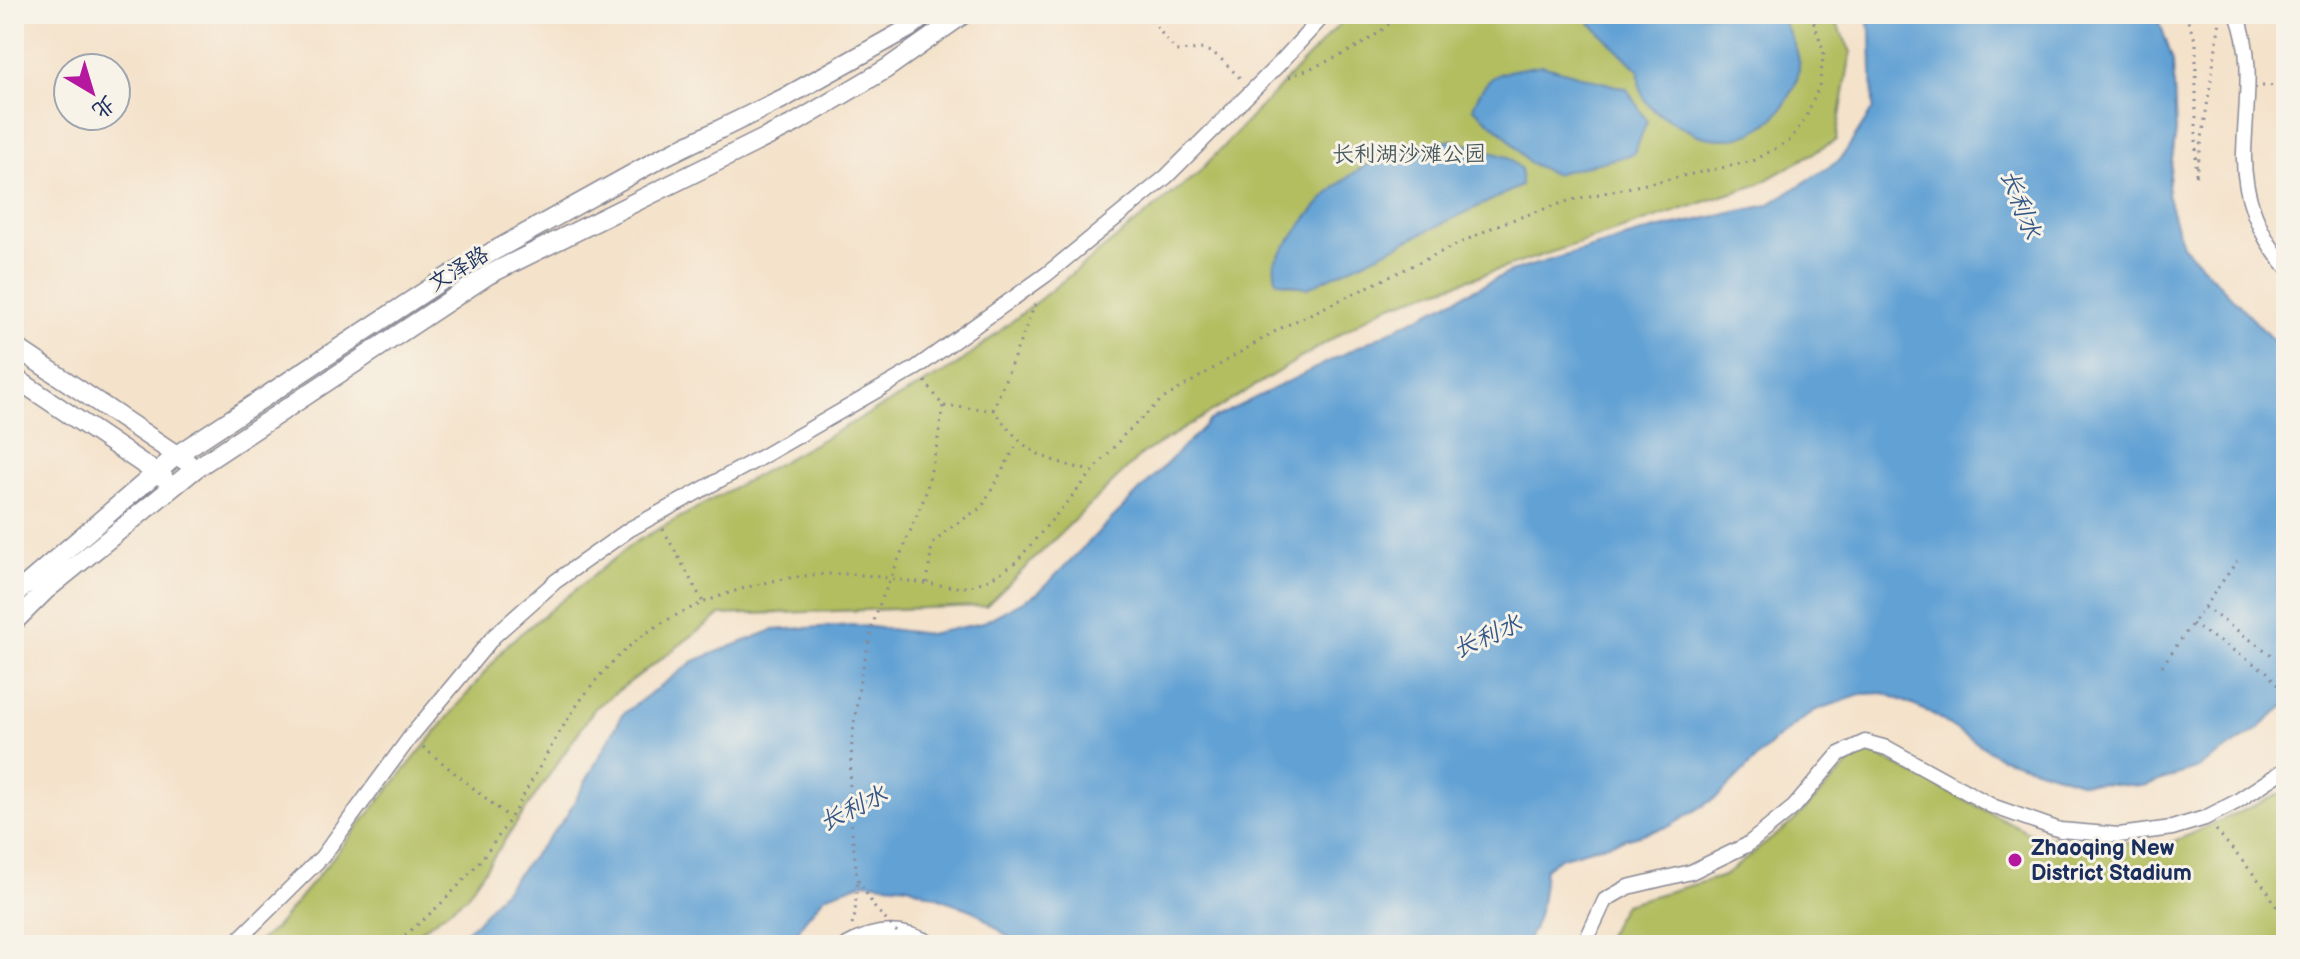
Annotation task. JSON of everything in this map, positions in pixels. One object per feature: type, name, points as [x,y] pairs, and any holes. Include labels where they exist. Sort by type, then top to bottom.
[{"type":"street","name":"文泽路","points":[[14,595],[178,454],[447,277],[661,158],[784,98],[909,28],[927,14]]},
{"type":"street","name":"文泽路","points":[[14,622],[46,590],[195,469],[488,275],[795,123],[886,69],[964,14]]},
{"type":"street","points":[[233,945],[322,857],[411,736],[494,636],[556,581],[630,529],[916,368],[1047,274],[1166,177],[1325,14]]},
{"type":"street","points":[[2237,14],[2245,34],[2250,87],[2244,157],[2251,208],[2275,254],[2286,266]]},
{"type":"street","points":[[14,346],[178,454],[195,469]]},
{"type":"street","points":[[14,377],[175,486]]},
{"type":"street","points":[[1584,945],[1605,900],[1628,887],[1691,872],[1747,845],[1794,807],[1839,754],[1865,742],[1887,748],[1992,806],[2060,830],[2119,835],[2172,828],[2205,818],[2286,769]]},
{"type":"street","points":[[849,937],[897,932],[918,936],[934,945]]},
{"type":"path","points":[[392,945],[458,886],[510,818],[567,717],[596,678],[632,644],[662,624],[703,602],[796,577],[847,574],[963,587],[996,576],[1017,561],[1124,435],[1161,400],[1279,329],[1500,224],[1571,200],[1753,161],[1789,141],[1805,119],[1819,87],[1824,52],[1811,14]]},
{"type":"path","points":[[2185,14],[2196,42],[2196,178],[2221,14]]},
{"type":"path","points":[[2250,87],[2286,85]]},
{"type":"path","points":[[993,410],[1047,274]]},
{"type":"path","points":[[849,937],[855,915],[857,878],[849,803],[852,740],[860,679],[876,613],[925,496],[943,406],[916,368]]},
{"type":"path","points":[[943,406],[993,410],[1018,442],[1041,458],[1092,472]]},
{"type":"path","points":[[927,583],[932,545],[947,530],[982,507],[1018,442]]},
{"type":"path","points":[[655,515],[703,602]]},
{"type":"path","points":[[2162,666],[2237,561]]},
{"type":"path","points":[[2204,607],[2286,665]]},
{"type":"path","points":[[2192,624],[2267,672],[2286,696]]},
{"type":"path","points":[[411,736],[510,818]]},
{"type":"path","points":[[2205,818],[2267,890],[2286,923]]},
{"type":"path","points":[[857,878],[875,908],[897,932]]},
{"type":"green space","name":"长利湖沙滩公园","points":[[1349,14],[1832,14],[1851,52],[1836,140],[1759,184],[1385,307],[1142,454],[986,606],[720,615],[595,708],[466,897],[402,945],[254,945],[275,928],[509,643],[635,542],[956,366],[1197,174]]},
{"type":"green space","name":"Zhaoqing New District Stadium","points":[[1864,749],[2036,836],[2166,845],[2286,791],[2286,945],[1602,945],[1624,904],[1724,876],[1794,821]]},
{"type":"water","points":[[1590,14],[1779,14],[1797,53],[1797,80],[1780,111],[1761,127],[1726,139],[1698,135],[1648,105],[1641,90],[1639,71],[1589,22]]},
{"type":"water","name":"长利水","points":[[1864,14],[2157,14],[2173,61],[2176,132],[2167,194],[2182,245],[2286,354],[2286,704],[2256,731],[2198,768],[2143,786],[2080,782],[1999,757],[1929,712],[1884,693],[1863,694],[1814,711],[1774,741],[1719,796],[1670,826],[1560,858],[1545,869],[1537,918],[1524,945],[1019,945],[974,911],[908,886],[864,882],[825,896],[804,921],[791,945],[448,945],[476,923],[566,817],[623,714],[694,661],[773,630],[855,625],[929,634],[982,623],[1038,593],[1210,420],[1510,272],[1652,230],[1768,205],[1840,160],[1873,109],[1871,32]]},
{"type":"water","points":[[1542,65],[1627,89],[1647,121],[1634,154],[1554,174],[1529,163],[1504,134],[1473,108],[1484,86],[1498,74]]},
{"type":"water","points":[[1452,140],[1507,157],[1521,169],[1521,186],[1308,288],[1276,281],[1274,262],[1312,212],[1338,185],[1353,173],[1391,153]]},
{"type":"place","name":"Zhaoqing New District Stadium","points":[[2015,860]]}]
